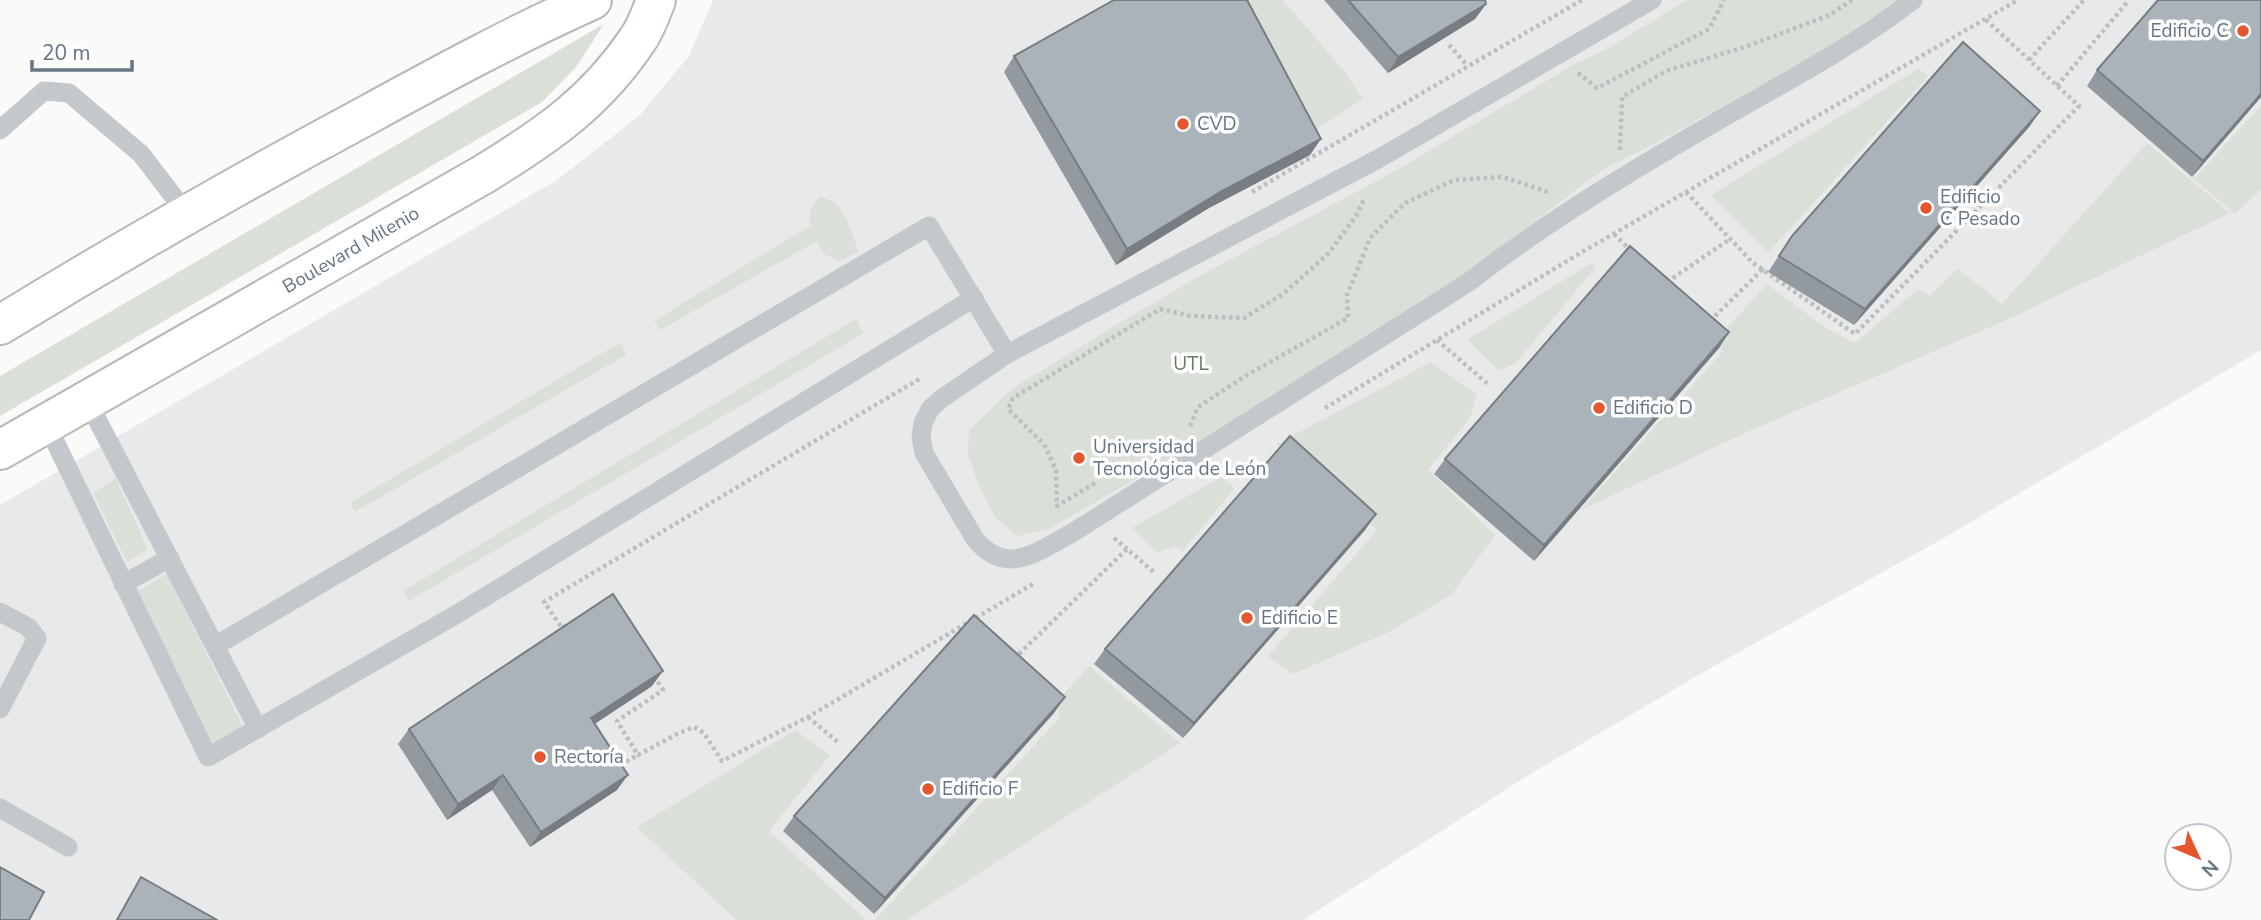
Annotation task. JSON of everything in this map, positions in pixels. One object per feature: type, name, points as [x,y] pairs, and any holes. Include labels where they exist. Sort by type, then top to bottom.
[{"type":"street","name":"Boulevard Milenio","points":[[0,450],[539,141],[576,112],[607,78],[639,38],[656,0]]},
{"type":"street","points":[[0,325],[187,214],[437,77],[588,1]]},
{"type":"lane","points":[[1652,0],[1378,159],[1007,354],[941,399],[930,409],[920,437],[924,453],[975,539],[984,550],[995,557],[1019,560],[1072,533],[1469,282],[1588,198],[1814,66],[1889,19],[1913,0]]},
{"type":"lane","points":[[0,130],[44,91],[69,93],[141,154],[187,214]]},
{"type":"lane","points":[[215,646],[929,226],[1007,354]]},
{"type":"lane","points":[[46,423],[208,757],[457,614],[974,298]]},
{"type":"lane","points":[[86,400],[258,729]]},
{"type":"lane","points":[[123,584],[170,558]]},
{"type":"lane","points":[[0,612],[28,627],[37,638],[0,709]]},
{"type":"lane","points":[[0,808],[68,847]]},
{"type":"path","points":[[1577,73],[1597,88],[1629,73],[1709,29],[1724,0]]},
{"type":"path","points":[[1620,152],[1622,97],[1666,71],[1745,47],[1830,15],[1852,0]]},
{"type":"path","points":[[2029,60],[2084,0]]},
{"type":"path","points":[[2057,86],[2129,0]]},
{"type":"path","points":[[1686,192],[1762,270],[1855,334],[2078,106],[1986,19]]},
{"type":"path","points":[[1449,45],[1467,65]]},
{"type":"path","points":[[1180,432],[1191,426],[1198,407],[1247,375],[1348,318],[1347,295],[1370,238],[1405,203],[1454,180],[1503,177],[1554,194]]},
{"type":"path","points":[[1102,480],[1057,506],[1056,470],[1044,444],[1008,409],[1013,398],[1160,309],[1191,316],[1244,318],[1283,294],[1328,254],[1356,216],[1364,198],[1376,191]]},
{"type":"path","points":[[1614,234],[1640,259]]},
{"type":"path","points":[[1665,283],[1730,239]]},
{"type":"path","points":[[1700,315],[1708,323],[1762,270]]},
{"type":"path","points":[[1657,275],[1674,291]]},
{"type":"path","points":[[1437,340],[1489,385]]},
{"type":"path","points":[[1112,537],[1156,574]]},
{"type":"path","points":[[1019,654],[1127,549]]},
{"type":"path","points":[[808,717],[840,744]]},
{"type":"path","points":[[620,765],[638,755]]},
{"type":"shaded area","name":"Universidad Tecnológica de León","points":[[713,0],[2261,0],[2261,350],[1944,538],[1707,670],[1532,773],[1303,920],[0,920],[0,505],[557,180],[640,115],[689,56]]},
{"type":"green space","points":[[1233,0],[1283,0],[1343,70],[1363,99],[1307,135]]},
{"type":"green space","name":"UTL","points":[[1687,0],[1898,0],[1819,53],[1602,170],[1471,270],[1223,429],[1049,529],[1017,536],[995,517],[980,489],[968,454],[969,430],[1013,388],[1205,273],[1399,169]]},
{"type":"green space","points":[[604,24],[576,67],[542,102],[0,416],[0,376]]},
{"type":"green space","points":[[1918,69],[1928,76],[1768,253],[1711,195]]},
{"type":"green space","points":[[2261,106],[2261,189],[2235,214],[2194,179]]},
{"type":"green space","points":[[2147,143],[2230,213],[2004,321],[1745,433],[1581,510],[1723,351],[1715,341],[1767,284],[1826,328],[1855,343],[1918,289],[1929,296],[1958,269],[2002,304]]},
{"type":"green space","points":[[820,197],[829,199],[841,210],[859,252],[839,261],[824,254],[817,241],[660,330],[654,321],[811,225],[811,210]]},
{"type":"green space","points":[[1593,262],[1595,268],[1515,364],[1498,370],[1467,340]]},
{"type":"green space","points":[[856,319],[864,333],[409,601],[403,591]]},
{"type":"green space","points":[[621,342],[626,355],[355,512],[350,503]]},
{"type":"green space","points":[[1431,362],[1477,395],[1470,418],[1428,470],[1495,535],[1452,594],[1389,632],[1293,674],[1268,656],[1377,530],[1277,444]]},
{"type":"green space","points":[[1221,477],[1235,488],[1182,552],[1175,546],[1157,553],[1132,528]]},
{"type":"green space","points":[[116,478],[148,550],[127,562],[93,493]]},
{"type":"green space","points":[[167,574],[244,729],[214,748],[138,591]]},
{"type":"green space","points":[[1089,666],[1180,743],[907,920],[875,920],[1060,717],[1057,702]]},
{"type":"green space","points":[[795,730],[830,755],[769,831],[866,920],[736,920],[637,827]]},
{"type":"building","points":[[1114,0],[1247,0],[1321,139],[1220,192],[1127,249],[1014,56]]},
{"type":"building","points":[[1348,0],[1485,0],[1486,4],[1398,57]]},
{"type":"building","points":[[2158,0],[2261,0],[2261,94],[2203,161],[2097,70]]},
{"type":"building","points":[[1963,42],[2040,111],[1865,309],[1779,256],[1792,236]]},
{"type":"building","points":[[1630,246],[1729,332],[1544,545],[1445,459]]},
{"type":"building","points":[[1290,436],[1376,514],[1194,723],[1105,649]]},
{"type":"building","points":[[613,594],[663,671],[591,718],[628,775],[541,832],[503,775],[458,804],[409,729]]},
{"type":"building","points":[[974,615],[1065,697],[885,898],[794,816]]},
{"type":"building","points":[[0,867],[44,892],[29,920],[0,920]]},
{"type":"building","points":[[141,877],[217,920],[117,920]]},
{"type":"place","name":"Edificio C","points":[[2243,31]]},
{"type":"place","name":"CVD","points":[[1183,124]]},
{"type":"place","name":"Edificio C Pesado","points":[[1926,208]]},
{"type":"place","name":"Edificio D","points":[[1599,408]]},
{"type":"place","name":"Universidad Tecnológica de León","points":[[1079,458]]},
{"type":"place","name":"Edificio E","points":[[1247,618]]},
{"type":"place","name":"Rectoría","points":[[540,757]]},
{"type":"place","name":"Edificio F","points":[[928,789]]}]
